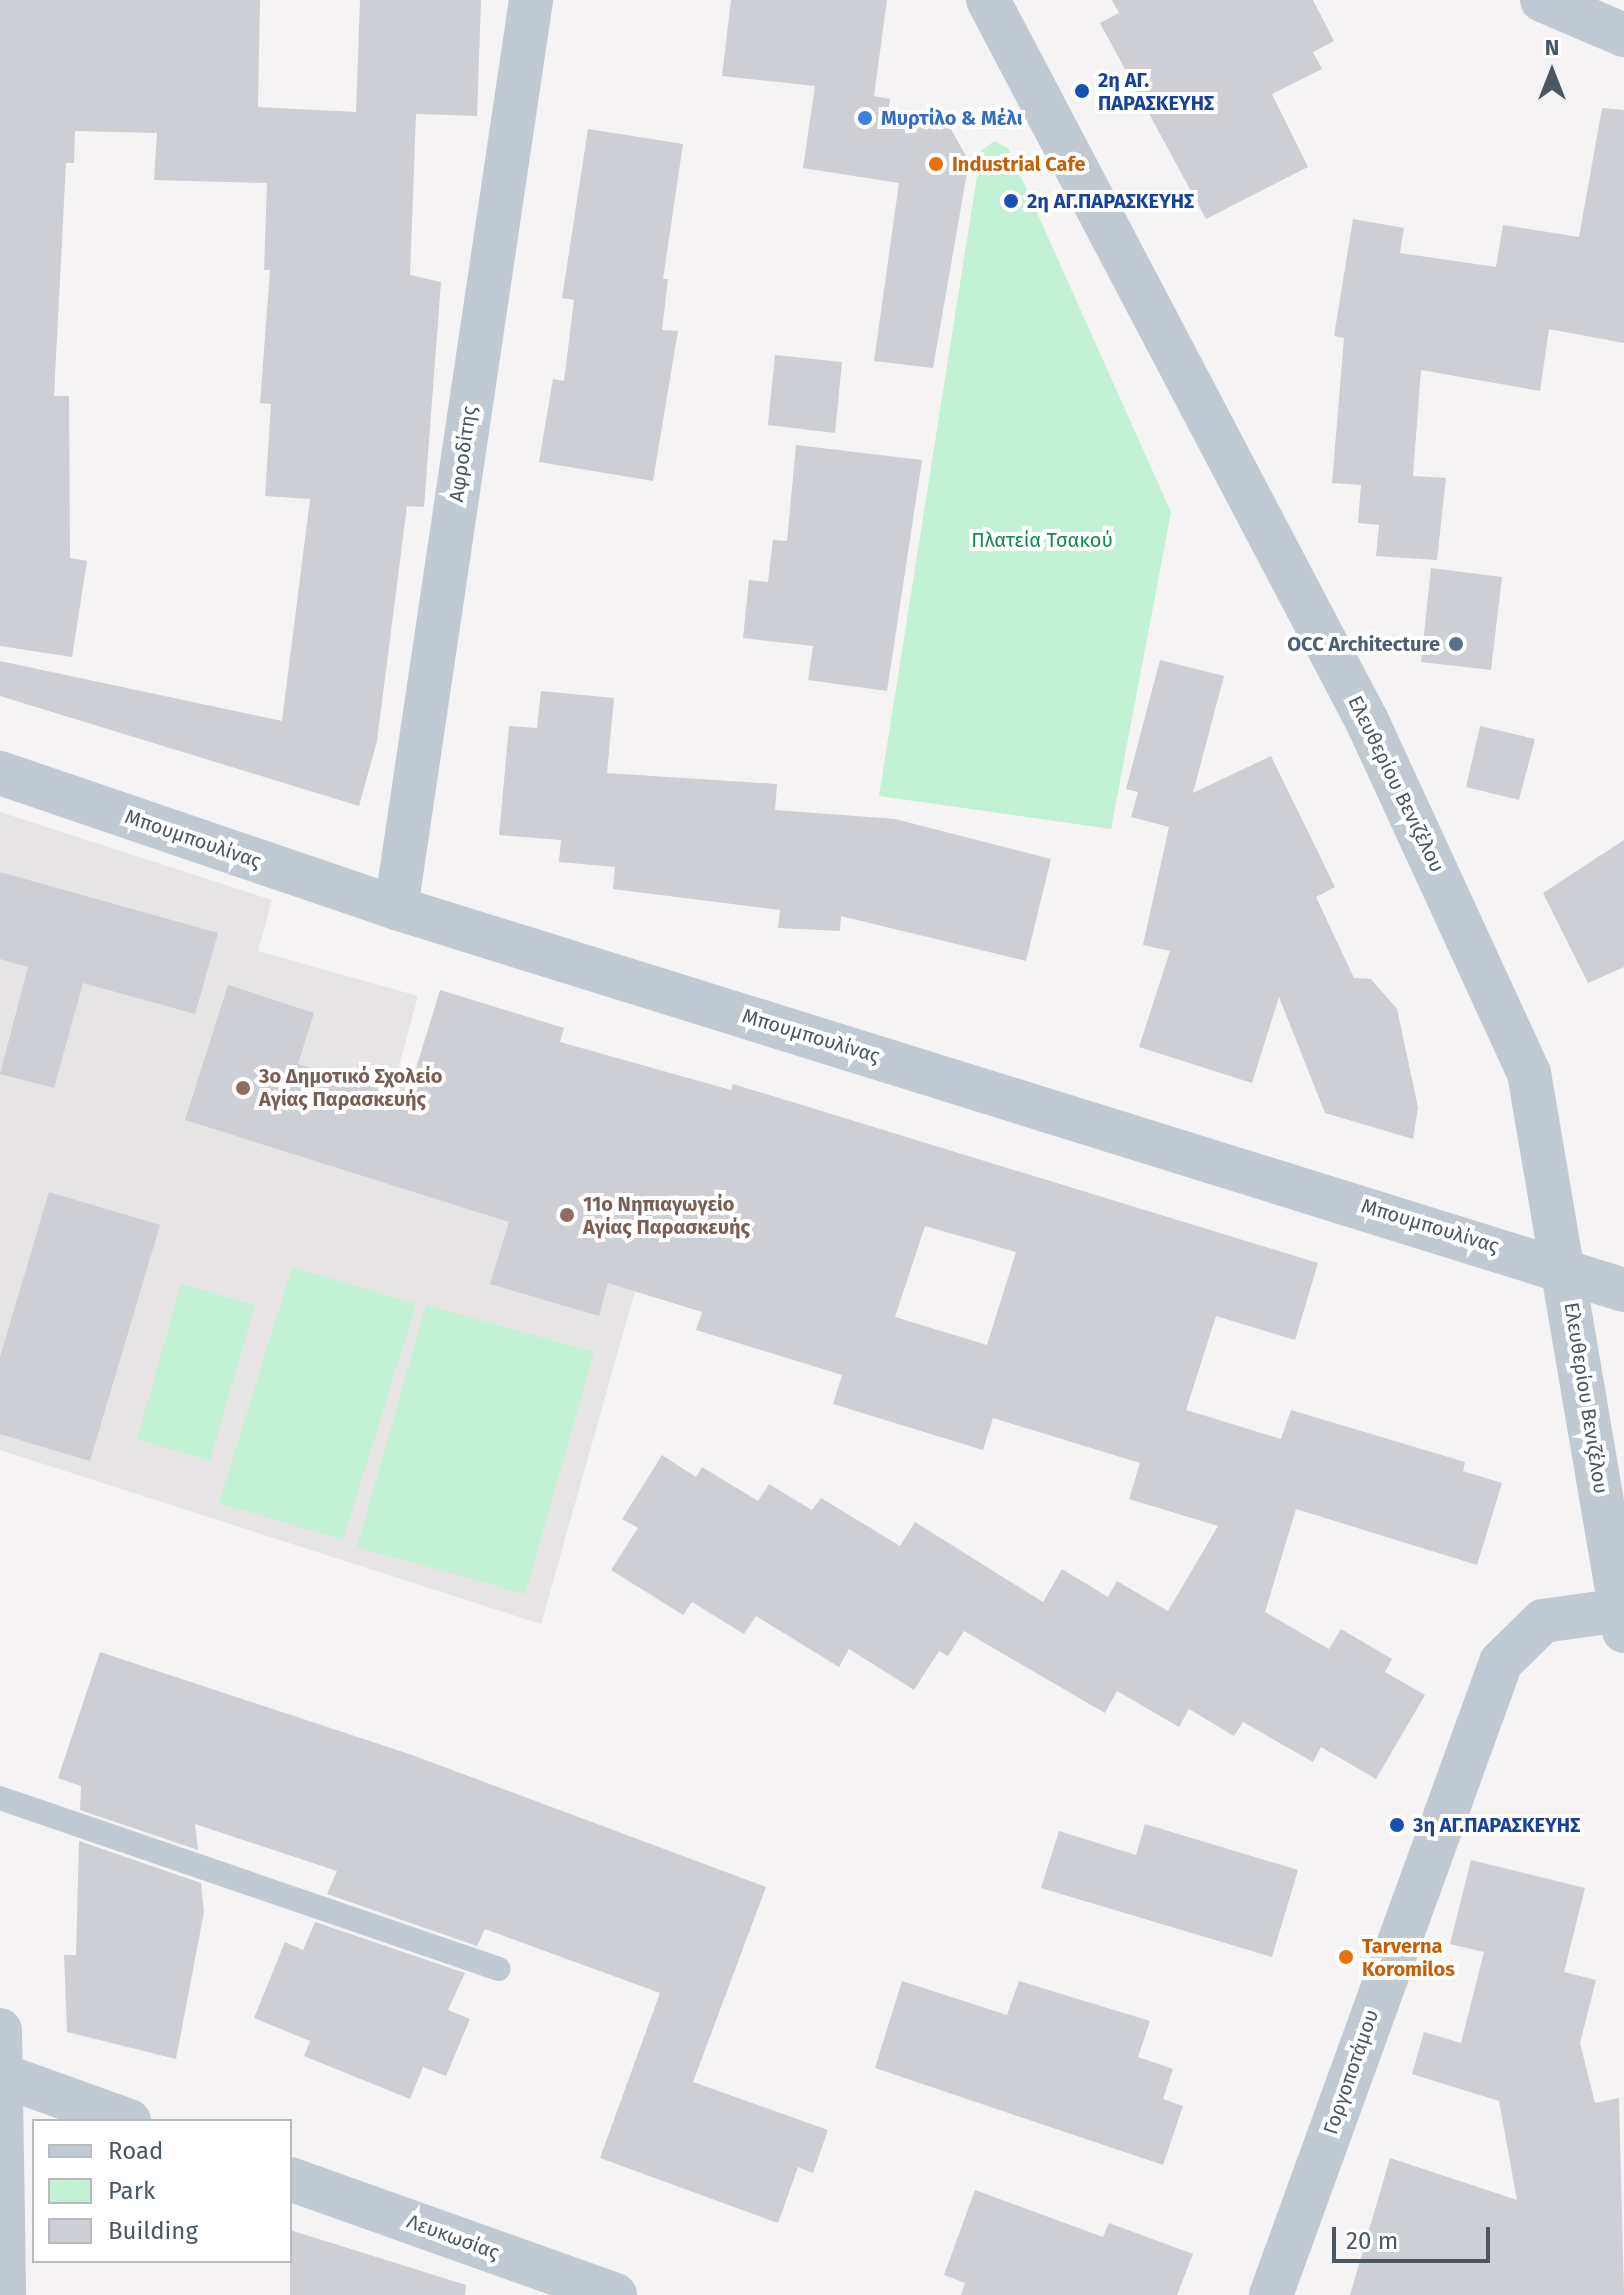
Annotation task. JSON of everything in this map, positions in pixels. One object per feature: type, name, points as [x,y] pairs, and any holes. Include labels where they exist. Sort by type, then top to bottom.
[{"type":"street","name":"Αφροδίτης","points":[[396,908],[531,0]]},
{"type":"street","name":"Ελευθερίου Βενιζέλου","points":[[988,0],[1367,721],[1498,994],[1543,1128],[1622,1620]]},
{"type":"street","points":[[1542,0],[1624,35]]},
{"type":"street","name":"Μπουμπουλίνας","points":[[0,773],[396,908],[1565,1267],[1624,1290]]},
{"type":"street","name":"Γοργοποτάμου","points":[[1271,2295],[1501,1662],[1543,1621],[1622,1620]]},
{"type":"street","points":[[0,2030],[4,2076],[4,2295]]},
{"type":"street","points":[[4,2076],[123,2119]]},
{"type":"street","name":"Λευκωσίας","points":[[292,2180],[615,2295]]},
{"type":"lane","points":[[0,1798],[499,1969]]},
{"type":"shaded area","points":[[0,812],[272,900],[258,951],[418,996],[399,1066],[673,1157],[541,1624],[0,1450]]},
{"type":"green space","name":"Πλατεία Τσακού","points":[[994,141],[1008,148],[1171,512],[1111,829],[879,796],[981,151]]},
{"type":"green space","points":[[292,1267],[416,1304],[343,1540],[219,1503]]},
{"type":"green space","points":[[181,1284],[255,1305],[210,1461],[137,1439]]},
{"type":"green space","points":[[426,1305],[594,1352],[525,1594],[357,1547]]},
{"type":"building","points":[[0,0],[260,0],[258,107],[356,112],[360,0],[481,0],[477,116],[416,114],[410,275],[441,282],[424,507],[407,506],[377,741],[359,806],[0,696],[0,661],[282,721],[310,499],[265,496],[271,404],[260,403],[270,270],[264,270],[267,183],[154,180],[157,133],[75,131],[74,163],[66,163],[54,396],[69,396],[70,558],[87,561],[72,657],[0,646]]},
{"type":"building","points":[[731,0],[887,0],[874,96],[890,99],[888,112],[945,119],[969,161],[933,368],[874,361],[899,183],[803,168],[815,86],[722,76]]},
{"type":"building","points":[[1112,0],[1313,0],[1334,41],[1313,52],[1322,69],[1272,94],[1308,167],[1206,219],[1100,23],[1119,13]]},
{"type":"building","points":[[1602,108],[1624,110],[1624,343],[1549,329],[1540,391],[1421,370],[1413,476],[1446,478],[1437,560],[1376,556],[1379,525],[1358,523],[1361,485],[1332,483],[1344,338],[1334,336],[1353,219],[1404,228],[1400,253],[1496,267],[1503,225],[1579,237]]},
{"type":"building","points":[[588,129],[683,144],[663,279],[668,279],[662,330],[678,331],[653,481],[539,462],[553,379],[564,381],[574,300],[562,298]]},
{"type":"building","points":[[775,355],[842,362],[835,433],[768,425]]},
{"type":"building","points":[[796,445],[922,460],[887,691],[808,680],[813,646],[743,638],[749,580],[768,582],[773,540],[787,541]]},
{"type":"building","points":[[1431,568],[1502,577],[1491,670],[1421,662]]},
{"type":"building","points":[[1160,660],[1224,676],[1193,793],[1271,756],[1335,887],[1316,897],[1354,978],[1371,979],[1397,1009],[1418,1107],[1413,1139],[1325,1113],[1279,997],[1252,1083],[1139,1047],[1170,951],[1143,945],[1169,827],[1131,817],[1138,792],[1126,789]]},
{"type":"building","points":[[541,691],[614,698],[607,773],[777,784],[775,810],[895,819],[1051,859],[1026,961],[841,916],[840,931],[778,928],[780,910],[613,889],[615,867],[559,862],[561,840],[499,835],[509,726],[537,728]]},
{"type":"building","points":[[1480,726],[1535,739],[1519,800],[1466,787]]},
{"type":"building","points":[[1624,840],[1624,967],[1588,983],[1543,893]]},
{"type":"building","points":[[0,872],[218,933],[195,1014],[83,983],[54,1088],[0,1074],[28,967],[0,959]]},
{"type":"building","points":[[228,985],[314,1013],[298,1064],[407,1098],[440,990],[564,1028],[560,1042],[731,1090],[733,1084],[1318,1263],[1295,1340],[1216,1316],[1186,1410],[1281,1439],[1291,1410],[1465,1462],[1463,1471],[1502,1483],[1477,1565],[1296,1509],[1265,1612],[1329,1649],[1341,1629],[1392,1659],[1385,1672],[1425,1695],[1376,1779],[1321,1747],[1313,1762],[1243,1722],[1234,1736],[1189,1709],[1179,1727],[1117,1691],[1105,1713],[964,1631],[948,1656],[939,1651],[914,1690],[849,1649],[839,1667],[756,1616],[744,1634],[692,1602],[683,1615],[611,1570],[638,1528],[622,1519],[662,1455],[696,1477],[702,1467],[758,1501],[769,1484],[812,1510],[821,1498],[900,1546],[915,1522],[1043,1602],[1062,1569],[1108,1597],[1117,1581],[1168,1611],[1218,1526],[1129,1499],[1140,1463],[993,1418],[983,1450],[833,1404],[842,1375],[696,1330],[702,1312],[608,1283],[599,1316],[490,1284],[509,1222],[185,1120]],"holes":[[[925,1226],[1016,1252],[987,1345],[895,1317]]]},
{"type":"building","points":[[49,1192],[160,1225],[90,1461],[0,1434],[0,1357]]},
{"type":"building","points":[[100,1652],[412,1755],[766,1887],[693,2082],[828,2130],[813,2173],[798,2167],[778,2223],[600,2158],[660,1993],[485,1929],[477,1946],[327,1894],[337,1871],[195,1824],[198,1850],[80,1810],[81,1786],[58,1778]]},
{"type":"building","points":[[1145,1824],[1298,1870],[1272,1957],[1041,1888],[1059,1831],[1136,1855]]},
{"type":"building","points":[[79,1841],[201,1883],[204,1912],[176,2059],[67,2032],[64,1955],[76,1955]]},
{"type":"building","points":[[1471,1860],[1585,1888],[1564,1972],[1596,1980],[1580,2043],[1595,2103],[1619,2098],[1624,2295],[1350,2295],[1390,2158],[1517,2200],[1499,2101],[1412,2074],[1424,2032],[1461,2043],[1484,1952],[1450,1944]]},
{"type":"building","points":[[315,1922],[465,1973],[448,2010],[470,2019],[446,2076],[423,2067],[410,2099],[304,2056],[310,2041],[254,2018],[285,1942],[303,1950]]},
{"type":"building","points":[[902,1981],[1007,2015],[1019,1981],[1150,2021],[1138,2057],[1173,2069],[1163,2099],[1183,2106],[1163,2165],[875,2068]]},
{"type":"building","points":[[975,2190],[1103,2237],[1109,2223],[1193,2254],[1177,2295],[961,2295],[965,2283],[944,2275]]},
{"type":"building","points":[[292,2231],[466,2285],[465,2295],[290,2295]]},
{"type":"place","name":"2η ΑΓ. ΠΑΡΑΣΚΕΥΗΣ","points":[[1082,91]]},
{"type":"place","name":"Μυρτίλο & Μέλι","points":[[865,118]]},
{"type":"place","name":"Industrial Cafe","points":[[936,164]]},
{"type":"place","name":"2η ΑΓ.ΠΑΡΑΣΚΕΥΗΣ","points":[[1011,201]]},
{"type":"place","name":"OCC Architecture","points":[[1456,644]]},
{"type":"place","name":"3ο Δημοτικό Σχολείο Αγίας Παρασκευής","points":[[243,1088]]},
{"type":"place","name":"11ο Νηπιαγωγείο Αγίας Παρασκευής","points":[[567,1215]]},
{"type":"place","name":"3η ΑΓ.ΠΑΡΑΣΚΕΥΗΣ","points":[[1397,1825]]},
{"type":"place","name":"Tarverna Koromilos","points":[[1346,1957]]}]
